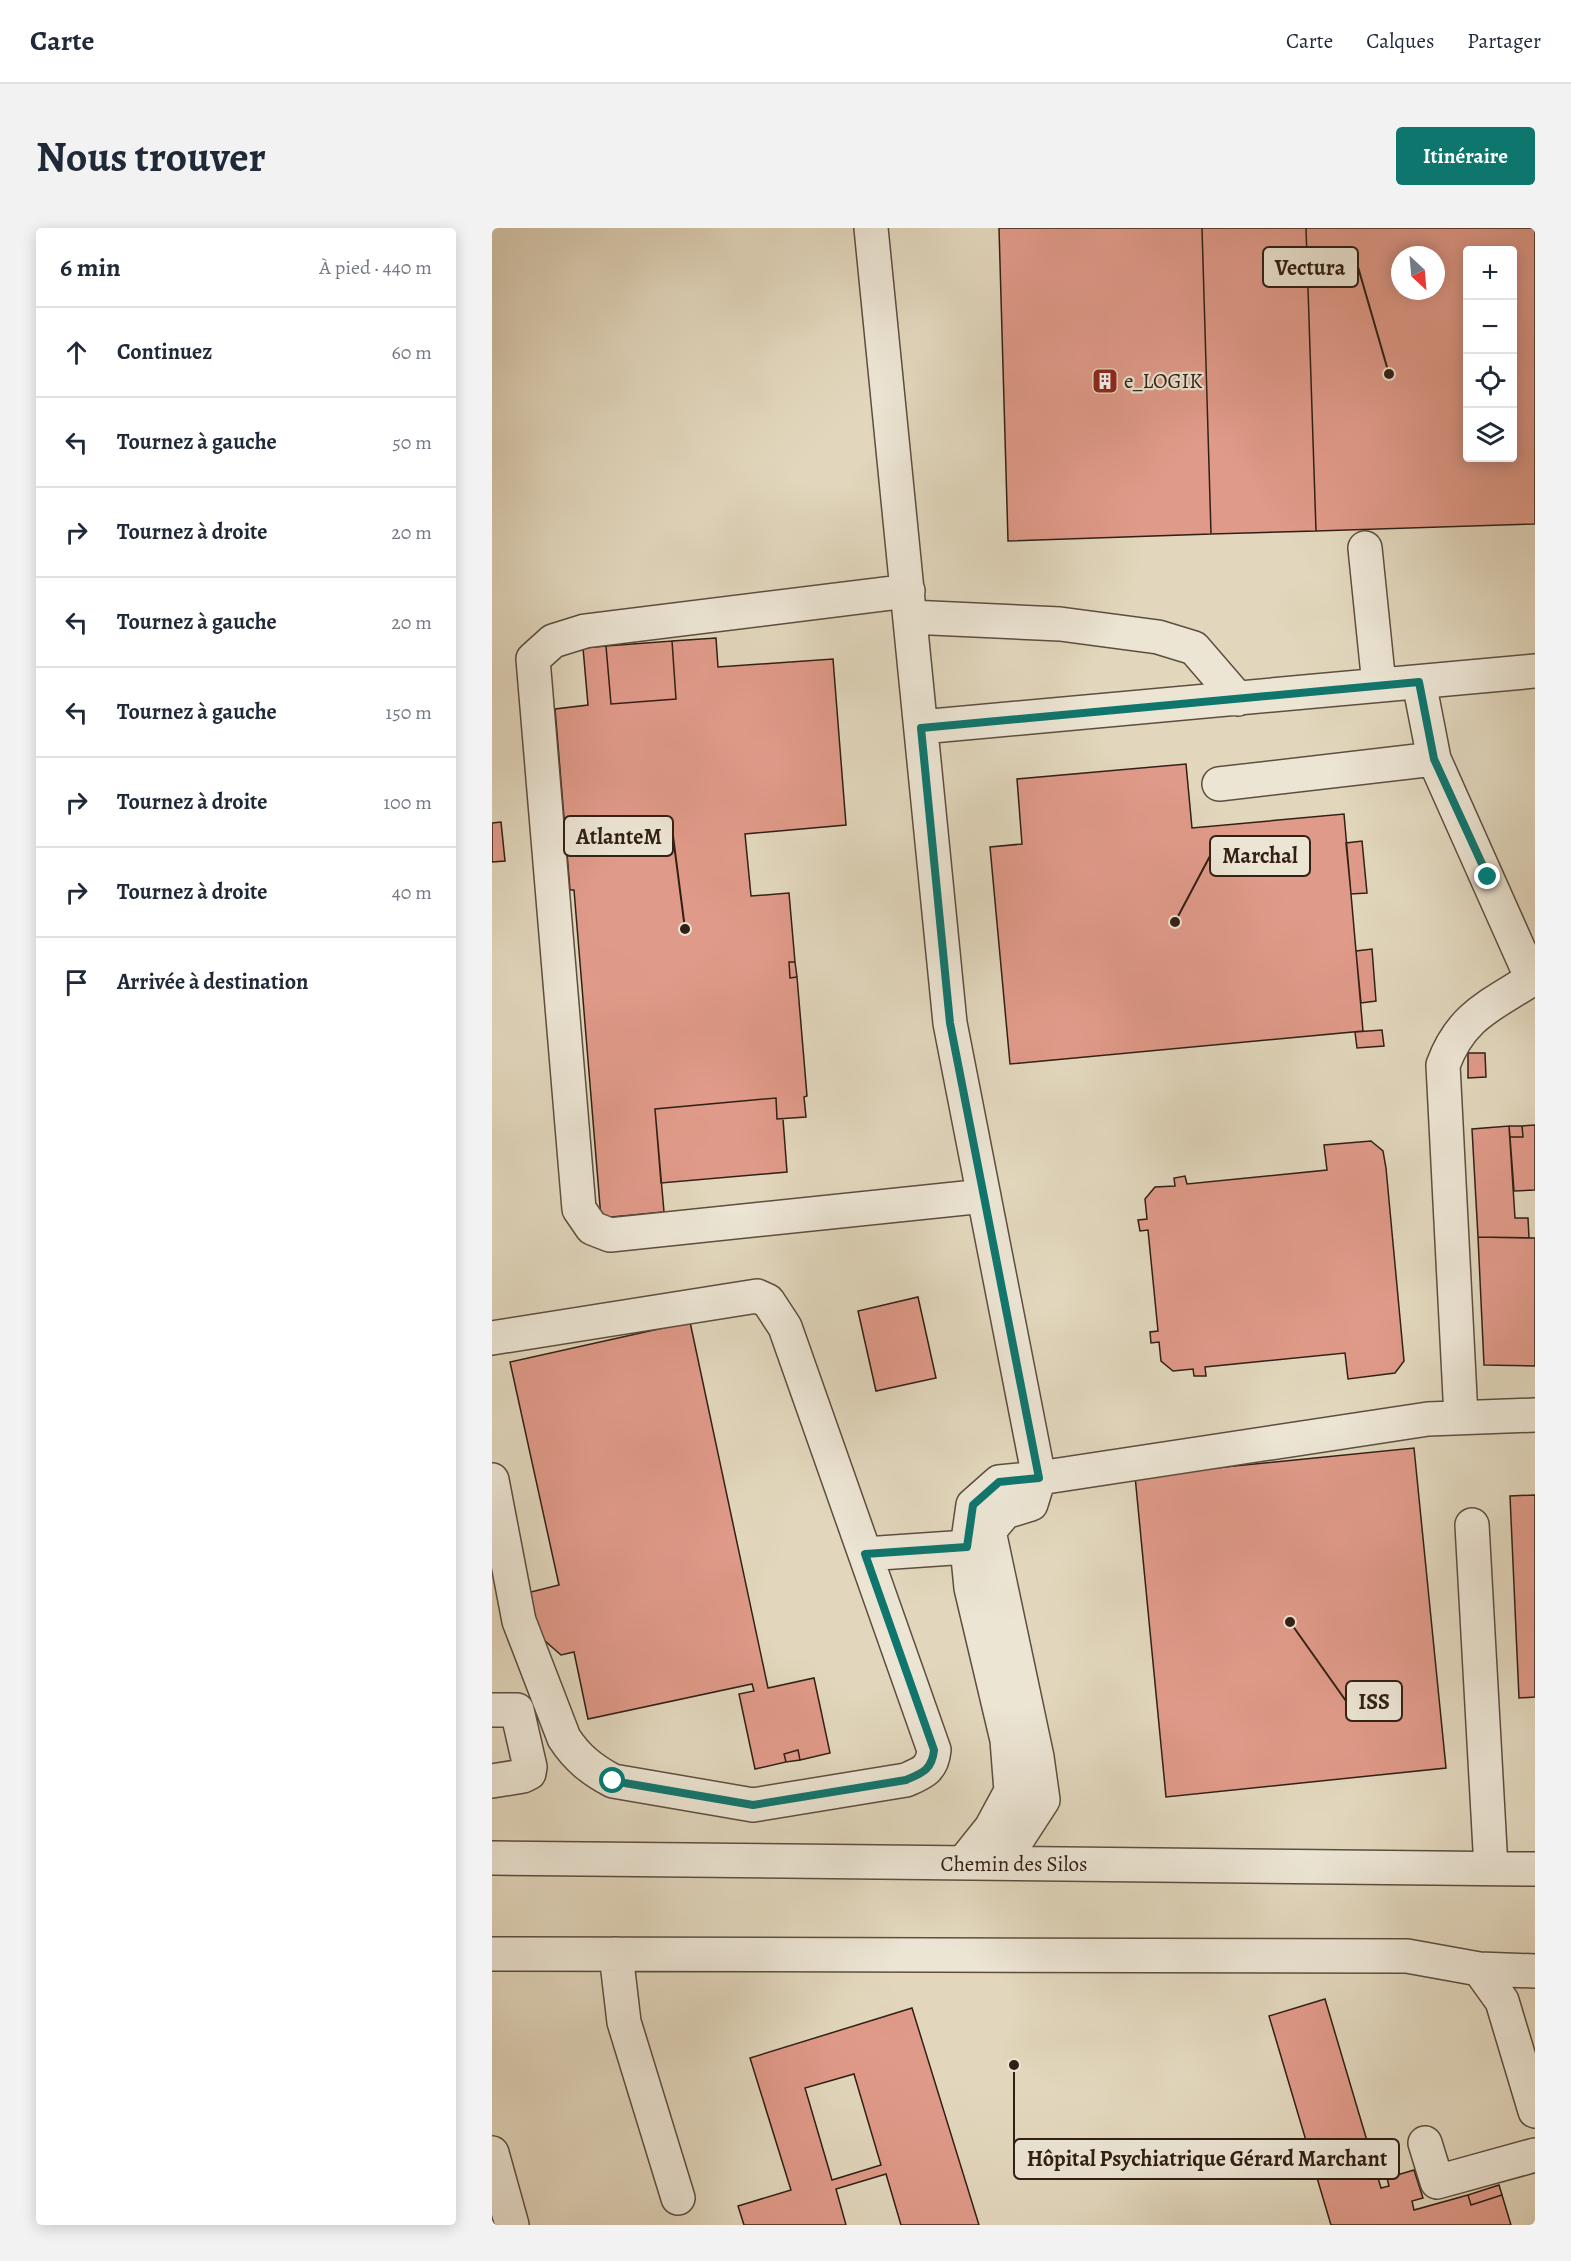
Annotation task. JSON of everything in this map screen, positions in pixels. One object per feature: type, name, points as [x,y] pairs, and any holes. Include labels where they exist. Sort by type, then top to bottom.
[{"type":"street","points":[[871,228],[950,1023],[1039,1478],[1031,1504],[1005,1512],[989,1531],[1037,1757],[1043,1800],[1002,1863]]},
{"type":"street","points":[[1365,548],[1379,686]]},
{"type":"street","points":[[984,1196],[610,1235],[592,1228],[579,1209],[533,659],[553,641],[585,631],[909,604],[1158,637],[1194,648],[1238,699]]},
{"type":"street","points":[[921,728],[1535,671]]},
{"type":"street","points":[[1419,682],[1434,759],[1533,978],[1467,1022],[1452,1041],[1443,1065],[1461,1416]]},
{"type":"street","points":[[1219,784],[1434,759]]},
{"type":"street","points":[[492,1338],[757,1296],[768,1301],[785,1327],[934,1750],[933,1763],[924,1772],[906,1780],[753,1805],[613,1781],[593,1771],[575,1754],[564,1738],[519,1621],[492,1480]]},
{"type":"street","points":[[963,1863],[991,1828],[1011,1791],[1007,1740],[971,1588],[967,1547],[973,1505],[999,1482],[1461,1416],[1535,1415]]},
{"type":"street","points":[[1472,1525],[1491,1868]]},
{"type":"street","points":[[865,1554],[967,1547]]},
{"type":"street","points":[[492,1710],[517,1710],[530,1767],[529,1773],[523,1776],[492,1781]]},
{"type":"street","name":"Chemin des Silos","points":[[492,1858],[1535,1869]]},
{"type":"street","points":[[492,1954],[1407,1956],[1479,1969],[1535,1971]]},
{"type":"street","points":[[616,1954],[624,2022],[678,2198]]},
{"type":"street","points":[[1479,1969],[1502,2001],[1535,2111]]},
{"type":"street","points":[[1425,2143],[1437,2182],[1535,2155]]},
{"type":"street","points":[[492,2153],[512,2225]]},
{"type":"building","name":"e_LOGIK","points":[[999,228],[1202,228],[1211,534],[1008,541]]},
{"type":"building","points":[[1202,228],[1306,228],[1316,531],[1211,534]]},
{"type":"building","points":[[1306,228],[1535,228],[1535,524],[1316,531]]},
{"type":"building","points":[[716,638],[718,667],[833,659],[846,825],[745,834],[751,896],[789,893],[795,962],[789,962],[790,978],[797,977],[807,1096],[804,1097],[806,1117],[777,1119],[776,1098],[655,1109],[664,1212],[601,1218],[574,890],[570,890],[555,709],[588,705],[583,648],[606,646],[611,704],[676,699],[672,641]]},
{"type":"building","points":[[672,641],[676,699],[611,704],[606,646]]},
{"type":"building","points":[[1186,764],[1192,828],[1344,814],[1363,1031],[1010,1064],[990,847],[1022,844],[1017,779]]},
{"type":"building","points":[[501,822],[505,861],[492,862],[492,823]]},
{"type":"building","points":[[1362,841],[1367,893],[1351,894],[1346,843]]},
{"type":"building","points":[[1372,949],[1376,1001],[1361,1003],[1356,951]]},
{"type":"building","points":[[789,962],[795,962],[797,977],[790,978]]},
{"type":"building","points":[[1382,1030],[1384,1046],[1357,1048],[1355,1032]]},
{"type":"building","points":[[1468,1053],[1485,1053],[1486,1077],[1468,1078]]},
{"type":"building","points":[[776,1098],[777,1119],[783,1119],[787,1172],[661,1183],[655,1109]]},
{"type":"building","points":[[1535,1125],[1535,1190],[1514,1191],[1510,1137],[1523,1137],[1522,1126]]},
{"type":"building","points":[[1509,1126],[1522,1126],[1523,1137],[1510,1137]]},
{"type":"building","points":[[1509,1126],[1515,1218],[1528,1218],[1529,1238],[1478,1237],[1472,1129]]},
{"type":"building","points":[[1371,1141],[1383,1151],[1386,1168],[1404,1361],[1395,1373],[1348,1379],[1345,1353],[1205,1367],[1206,1376],[1194,1376],[1193,1369],[1173,1371],[1161,1361],[1159,1342],[1151,1343],[1150,1332],[1158,1331],[1148,1230],[1140,1231],[1138,1220],[1147,1219],[1145,1199],[1155,1187],[1175,1186],[1174,1178],[1185,1176],[1187,1184],[1327,1170],[1324,1145]]},
{"type":"building","points":[[1478,1237],[1535,1238],[1535,1366],[1484,1365]]},
{"type":"building","points":[[918,1297],[936,1378],[876,1391],[858,1311]]},
{"type":"building","points":[[690,1322],[768,1688],[814,1678],[830,1753],[800,1760],[798,1750],[784,1754],[786,1762],[755,1769],[739,1694],[754,1691],[752,1684],[588,1719],[574,1652],[561,1655],[520,1619],[515,1596],[559,1585],[510,1362]]},
{"type":"building","points":[[1414,1448],[1446,1768],[1166,1797],[1135,1476]]},
{"type":"building","points":[[1535,1495],[1535,1697],[1519,1698],[1510,1496]]},
{"type":"building","points":[[798,1750],[800,1760],[786,1762],[784,1754]]},
{"type":"building","points":[[1325,1999],[1381,2188],[1389,2186],[1387,2178],[1414,2170],[1423,2198],[1412,2201],[1414,2210],[1468,2195],[1471,2205],[1502,2195],[1511,2225],[1331,2225],[1269,2016]]},
{"type":"building","points":[[912,2008],[979,2225],[901,2225],[886,2174],[836,2189],[846,2225],[744,2225],[738,2206],[791,2190],[750,2058]],"holes":[[[854,2074],[881,2165],[832,2180],[805,2088]]]},
{"type":"building","points":[[1499,2185],[1502,2195],[1471,2205],[1468,2195]]},
{"type":"place","name":"Vectura","points":[[1389,374]]},
{"type":"place","name":"e_LOGIK","points":[[1105,381]]},
{"type":"place","name":"Marchal","points":[[1175,922]]},
{"type":"place","name":"AtlanteM","points":[[685,929]]},
{"type":"place","name":"ISS","points":[[1290,1622]]},
{"type":"place","name":"Hôpital Psychiatrique Gérard Marchant","points":[[1014,2065]]},
{"type":"route","points":[[613,1781],[736,1804],[753,1805],[906,1780],[924,1772],[933,1763],[934,1750],[865,1554],[967,1547],[973,1505],[999,1482],[1039,1478],[950,1023],[921,728],[1419,682],[1434,759],[1488,877]]}]
